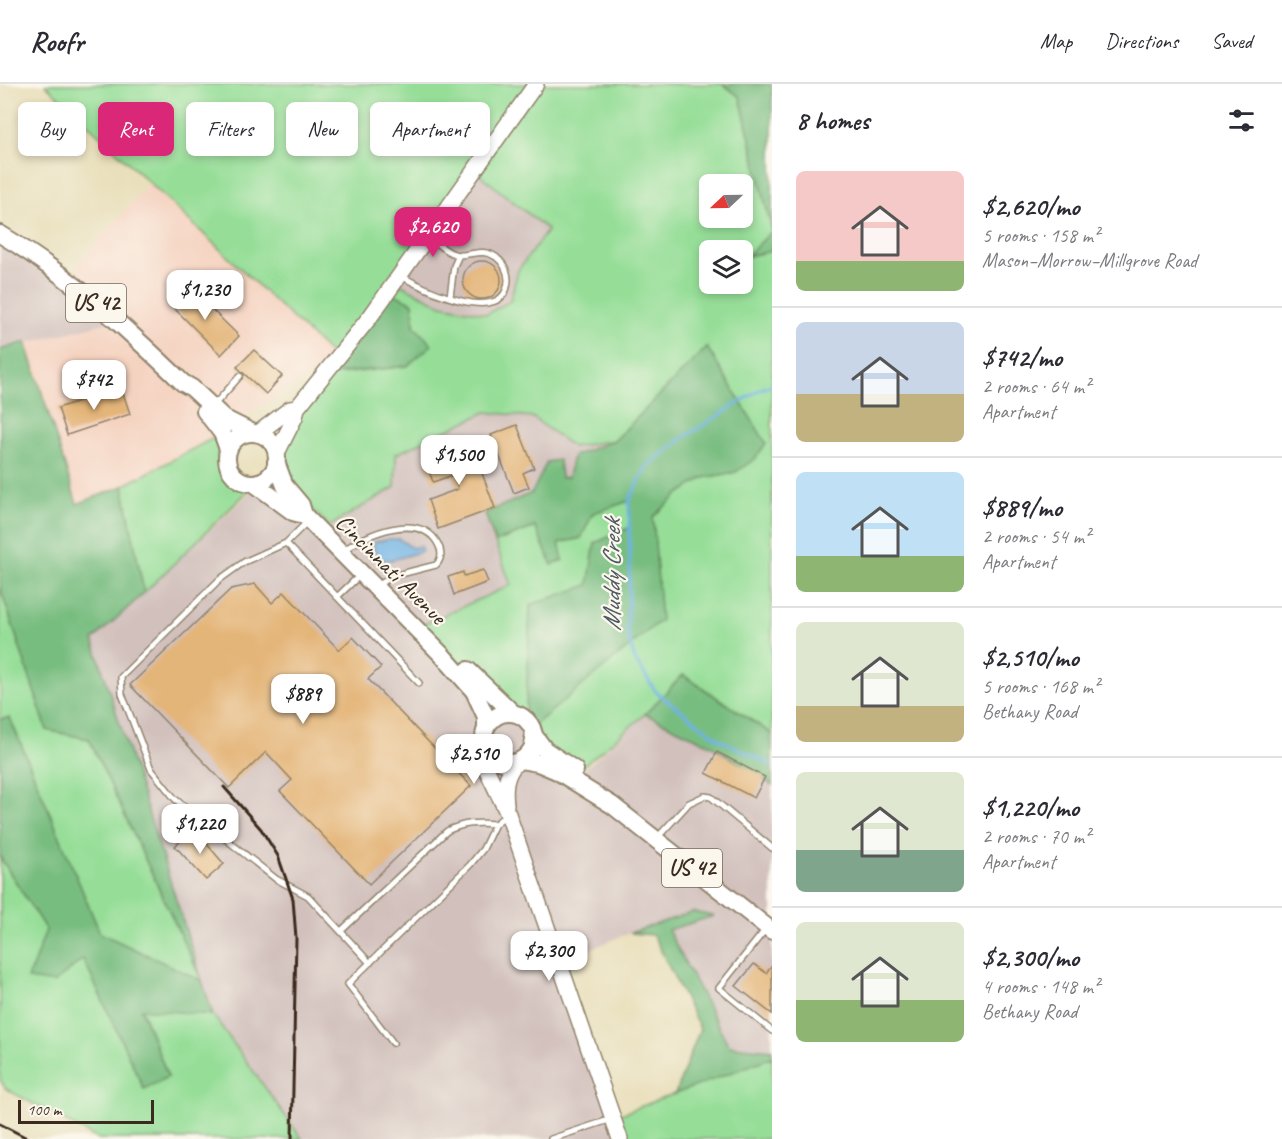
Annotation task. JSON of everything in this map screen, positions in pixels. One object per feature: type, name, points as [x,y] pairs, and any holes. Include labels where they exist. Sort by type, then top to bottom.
[{"type":"main road","name":"US 42","points":[[0,234],[75,285],[117,320],[183,383],[192,388],[225,419],[268,439],[276,459]]},
{"type":"main road","name":"US 42","points":[[183,383],[188,393],[222,433],[228,449],[227,461],[231,472],[241,480],[255,484]]},
{"type":"main road","points":[[228,449],[240,436],[255,434]]},
{"type":"main road","points":[[255,484],[269,477],[276,459]]},
{"type":"main road","name":"Cincinnati Avenue","points":[[276,459],[285,486],[301,505],[307,518]]},
{"type":"main road","name":"Cincinnati Avenue","points":[[255,484],[293,512],[307,518],[443,656],[474,691],[486,717],[486,727]]},
{"type":"main road","name":"Cincinnati Avenue","points":[[443,656],[462,664],[513,714]]},
{"type":"main road","points":[[513,714],[522,717],[528,723],[533,734],[533,745],[530,753],[519,761],[501,762],[494,759],[485,746],[486,727],[497,716],[513,714]]},
{"type":"main road","name":"US 42","points":[[533,734],[544,750],[586,778],[609,797],[612,805]]},
{"type":"main road","name":"US 42","points":[[519,761],[538,763],[557,771],[612,805],[770,929]]},
{"type":"street","points":[[276,459],[296,417],[297,408],[400,276],[536,84]]},
{"type":"street","points":[[255,434],[290,409],[297,408]]},
{"type":"street","points":[[485,746],[484,764],[508,814],[620,1139]]},
{"type":"street","points":[[508,814],[505,781],[510,770],[519,761]]},
{"type":"lane","points":[[400,276],[435,292],[470,303],[487,304],[498,299],[507,287],[507,271],[496,257],[480,252],[459,255],[451,253],[428,237]]},
{"type":"lane","points":[[450,297],[454,267],[459,255]]},
{"type":"lane","points":[[212,407],[240,376]]},
{"type":"lane","points":[[307,518],[286,543],[244,561],[219,580],[121,677],[122,694],[151,769],[175,799],[276,879],[308,896],[370,963]]},
{"type":"lane","points":[[342,551],[369,536],[401,527],[425,532],[437,541],[441,554],[436,566],[393,576],[376,587]]},
{"type":"lane","points":[[286,543],[419,683]]},
{"type":"lane","points":[[337,597],[363,573]]},
{"type":"lane","points":[[656,840],[689,803],[704,796],[711,797],[772,848]]},
{"type":"lane","points":[[393,1042],[348,984],[470,865],[483,849],[495,824],[508,814]]},
{"type":"lane","points":[[341,932],[447,831],[458,825],[477,822],[495,824]]},
{"type":"lane","points":[[770,929],[719,988],[772,1031]]},
{"type":"lane","points":[[551,1139],[613,1118]]},
{"type":"shaded area","points":[[475,171],[548,230],[518,270],[510,301],[487,315],[443,305],[395,282]]},
{"type":"shaded area","points":[[149,183],[336,359],[238,421],[148,349],[220,432],[123,486],[77,504],[26,342],[117,320],[65,278]]},
{"type":"shaded area","points":[[0,234],[117,320],[0,350]]},
{"type":"shaded area","points":[[486,412],[532,417],[573,447],[615,440],[573,456],[568,477],[561,478],[547,462],[532,493],[485,513],[511,585],[416,628],[493,705],[577,776],[645,714],[713,746],[772,785],[772,1050],[729,1046],[668,929],[712,916],[693,912],[630,933],[560,961],[620,1139],[302,1139],[213,1015],[93,640],[255,488],[322,533],[395,487],[396,454]]},
{"type":"green space","points":[[45,84],[723,84],[740,97],[772,231],[753,251],[753,240],[699,240],[699,294],[753,294],[753,255],[772,251],[772,734],[683,675],[645,714],[575,773],[525,733],[497,703],[415,628],[511,585],[495,542],[535,527],[552,565],[559,543],[581,538],[593,513],[629,501],[629,528],[595,543],[660,620],[653,517],[679,494],[703,478],[736,472],[707,347],[615,440],[573,447],[532,417],[486,412],[396,454],[395,487],[330,526],[301,499],[286,473],[284,457],[286,442],[300,413],[332,375],[407,366],[431,345],[414,325],[413,303],[336,359],[121,156],[174,156],[174,102],[98,102],[98,134],[86,123],[86,102],[64,102]],"holes":[[[475,171],[548,230],[518,270],[510,301],[487,314],[442,305],[395,282]]]},
{"type":"green space","points":[[723,84],[772,84],[772,231],[740,97]]},
{"type":"green space","points":[[772,231],[772,251],[753,255],[753,250]]},
{"type":"green space","points":[[388,291],[413,303],[414,326],[432,345],[407,366],[332,374]]},
{"type":"green space","points":[[26,342],[77,504],[123,486],[144,593],[93,640],[213,1015],[141,1009],[168,1077],[144,1089],[83,959],[54,983],[28,979],[46,930],[0,857],[0,719],[10,718],[100,933],[202,981],[89,739],[47,730],[0,587],[0,350]]},
{"type":"green space","points":[[707,347],[766,443],[756,458],[736,472],[703,478],[679,494],[653,517],[661,620],[525,733],[530,605],[588,585],[595,543],[629,528],[629,501],[593,513],[581,538],[559,543],[563,560],[552,565],[535,527],[495,542],[485,513],[532,493],[547,462],[559,460],[561,478],[568,477],[573,456],[615,440]]},
{"type":"green space","points":[[219,435],[218,455],[222,468],[226,474],[248,491],[144,593],[123,486]]},
{"type":"green space","points":[[0,587],[47,730],[89,739],[202,981],[100,933],[10,718],[0,719]]},
{"type":"green space","points":[[683,675],[772,734],[772,785],[713,746],[645,714]]},
{"type":"green space","points":[[0,857],[46,930],[83,958],[144,1089],[168,1077],[141,1008],[213,1015],[302,1139],[98,1139],[6,1089],[0,1080]]},
{"type":"green space","points":[[693,912],[714,916],[668,930],[729,1046],[772,1050],[772,1057],[675,1094],[700,1029],[653,935],[630,933]]},
{"type":"green space","points":[[772,1057],[772,1139],[620,1139],[613,1117]]},
{"type":"water","points":[[399,539],[412,548],[420,546],[422,551],[393,560],[380,560],[374,552],[374,542]]},
{"type":"building","points":[[482,261],[495,267],[501,280],[495,293],[482,299],[469,293],[463,280],[469,267]]},
{"type":"building","points":[[189,287],[239,336],[221,355],[171,305]]},
{"type":"building","points":[[254,350],[282,376],[266,394],[237,367]]},
{"type":"building","points":[[121,387],[130,414],[67,435],[58,408]]},
{"type":"building","points":[[517,425],[534,468],[523,473],[529,487],[514,493],[491,435]]},
{"type":"building","points":[[470,441],[495,508],[438,529],[428,500],[458,489],[453,475],[433,482],[424,458]]},
{"type":"building","points":[[483,570],[488,582],[454,595],[448,577],[463,572],[464,576]]},
{"type":"building","points":[[255,584],[272,603],[284,592],[339,650],[353,637],[381,667],[368,679],[471,786],[369,884],[280,791],[292,780],[266,752],[229,788],[130,685],[231,589]]},
{"type":"building","points":[[717,752],[765,777],[754,798],[706,773]]},
{"type":"building","points":[[194,829],[224,864],[206,880],[175,846]]},
{"type":"building","points":[[754,964],[766,973],[772,965],[772,1014],[736,986]]},
{"type":"waterway","name":"Muddy Creek","points":[[772,385],[761,389],[683,438],[647,466],[629,501],[630,571],[627,632],[635,660],[656,692],[719,739],[772,765]]},
{"type":"railway","points":[[224,787],[261,829],[278,856],[293,899],[296,938],[292,1139]]},
{"type":"railway","points":[[0,1124],[29,1139]]}]
